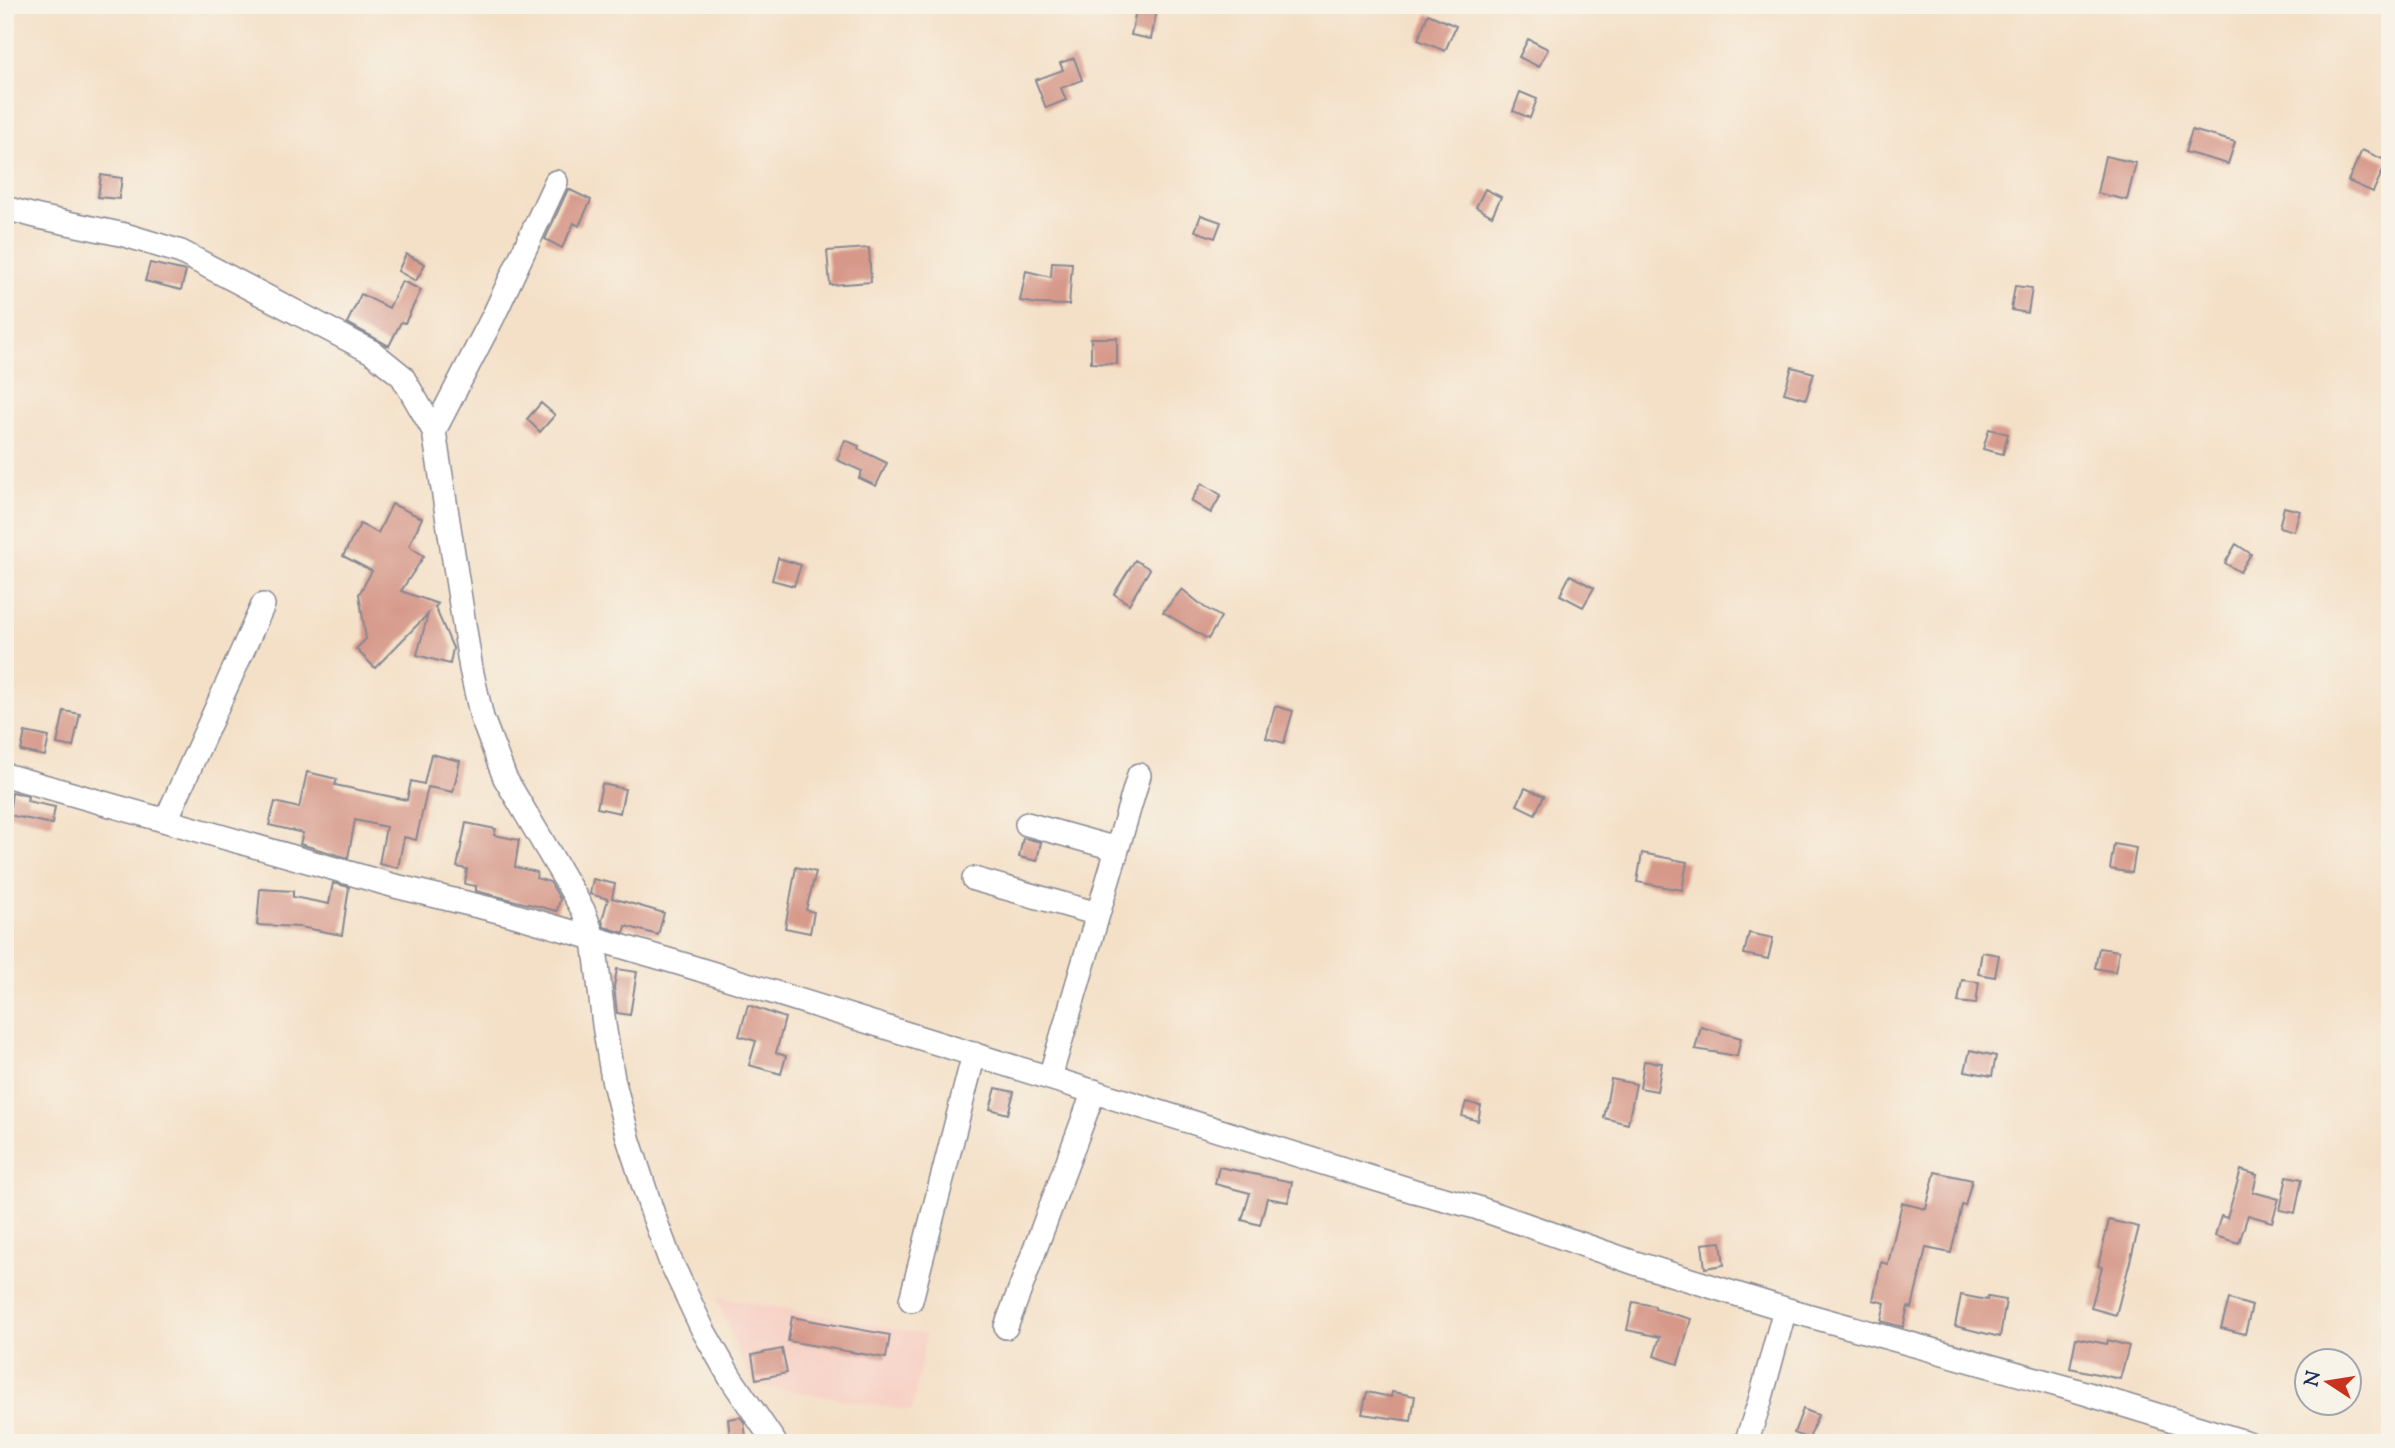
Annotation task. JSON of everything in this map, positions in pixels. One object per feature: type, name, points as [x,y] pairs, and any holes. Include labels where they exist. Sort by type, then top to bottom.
[{"type":"street","points":[[434,431],[556,182]]},
{"type":"street","points":[[5,208],[39,218],[125,235],[181,252],[372,352],[402,376],[434,431],[481,718],[505,778],[583,910],[594,939],[613,1079],[629,1141],[662,1238],[703,1330],[730,1377],[775,1443]]},
{"type":"street","points":[[166,820],[263,606]]},
{"type":"street","points":[[5,775],[395,886],[507,913],[1050,1077],[1414,1191],[1475,1207],[1636,1264],[1785,1309],[2065,1387],[2248,1443]]},
{"type":"street","points":[[1050,1077],[1139,775]]},
{"type":"street","points":[[1027,824],[1117,849]]},
{"type":"street","points":[[974,879],[1098,914]]},
{"type":"street","points":[[911,1300],[974,1054]]},
{"type":"street","points":[[1006,1327],[1094,1091]]},
{"type":"street","points":[[1746,1443],[1785,1309]]},
{"type":"shaded area","points":[[716,1296],[926,1335],[912,1411],[755,1385],[736,1348]]},
{"type":"building","points":[[1137,5],[1158,5],[1151,39],[1131,35]]},
{"type":"building","points":[[1428,14],[1456,26],[1445,51],[1418,40]]},
{"type":"building","points":[[1528,39],[1548,49],[1539,67],[1519,57]]},
{"type":"building","points":[[1074,58],[1082,80],[1061,88],[1066,100],[1046,108],[1035,80],[1063,70],[1060,63]]},
{"type":"building","points":[[1520,92],[1537,99],[1530,118],[1513,111]]},
{"type":"building","points":[[2192,130],[2235,142],[2228,164],[2185,152]]},
{"type":"building","points":[[2362,150],[2387,161],[2373,192],[2348,181]]},
{"type":"building","points":[[2105,156],[2136,163],[2127,200],[2097,193]]},
{"type":"building","points":[[101,175],[122,178],[119,199],[98,197]]},
{"type":"building","points":[[568,189],[591,200],[579,226],[574,223],[562,248],[545,239]]},
{"type":"building","points":[[1485,189],[1501,197],[1492,216],[1476,207]]},
{"type":"building","points":[[1201,215],[1221,222],[1215,238],[1195,231]]},
{"type":"building","points":[[869,248],[871,282],[830,285],[827,251]]},
{"type":"building","points":[[406,254],[425,264],[416,281],[398,271]]},
{"type":"building","points":[[1052,262],[1072,263],[1069,305],[1020,301],[1026,271],[1051,277]]},
{"type":"building","points":[[150,263],[186,271],[181,290],[145,281]]},
{"type":"building","points":[[402,281],[421,290],[405,323],[401,322],[389,346],[347,323],[361,294],[389,308]]},
{"type":"building","points":[[2015,286],[2032,288],[2028,313],[2011,310]]},
{"type":"building","points":[[1091,338],[1117,338],[1117,364],[1091,363]]},
{"type":"building","points":[[1792,367],[1814,373],[1806,399],[1784,393]]},
{"type":"building","points":[[541,403],[555,415],[540,432],[527,419]]},
{"type":"building","points":[[1989,429],[2008,434],[2003,454],[1983,449]]},
{"type":"building","points":[[845,440],[887,463],[876,486],[859,478],[862,471],[837,460]]},
{"type":"building","points":[[1202,483],[1221,495],[1211,513],[1191,501]]},
{"type":"building","points":[[392,504],[422,518],[409,546],[424,556],[401,591],[438,604],[435,607],[453,648],[450,664],[417,655],[428,614],[375,668],[356,649],[366,639],[359,594],[372,571],[343,556],[360,524],[378,533]]},
{"type":"building","points":[[2284,507],[2300,511],[2294,531],[2279,527]]},
{"type":"building","points":[[2236,544],[2251,554],[2240,572],[2225,563]]},
{"type":"building","points":[[778,558],[801,565],[794,586],[772,580]]},
{"type":"building","points":[[1135,560],[1150,569],[1129,604],[1114,594]]},
{"type":"building","points":[[1570,575],[1594,588],[1583,607],[1560,595]]},
{"type":"building","points":[[1182,589],[1221,617],[1208,639],[1163,612]]},
{"type":"building","points":[[1275,706],[1293,711],[1284,743],[1266,738]]},
{"type":"building","points":[[64,711],[80,714],[73,747],[57,744]]},
{"type":"building","points":[[25,732],[49,737],[45,756],[21,751]]},
{"type":"building","points":[[431,754],[460,761],[453,792],[428,787],[416,840],[404,837],[398,868],[379,864],[386,827],[355,820],[348,858],[300,844],[303,833],[269,825],[275,802],[299,808],[307,772],[337,779],[335,785],[407,800],[411,781],[424,784]]},
{"type":"building","points":[[602,784],[625,789],[620,813],[597,808]]},
{"type":"building","points":[[1525,788],[1544,796],[1535,814],[1517,805]]},
{"type":"building","points":[[12,792],[28,796],[27,801],[55,807],[52,824],[9,815]]},
{"type":"building","points":[[466,823],[496,829],[494,835],[519,840],[515,867],[537,872],[536,878],[550,882],[560,899],[557,911],[476,891],[476,886],[465,884],[467,869],[457,867]]},
{"type":"building","points":[[1023,838],[1041,842],[1037,861],[1019,857]]},
{"type":"building","points":[[2114,844],[2136,848],[2132,873],[2110,869]]},
{"type":"building","points":[[1642,853],[1687,862],[1682,890],[1637,882]]},
{"type":"building","points":[[796,867],[816,872],[806,910],[814,912],[810,933],[785,928]]},
{"type":"building","points":[[593,879],[615,884],[612,898],[664,913],[658,935],[626,926],[624,933],[604,927],[602,920],[608,899],[590,894]]},
{"type":"building","points":[[333,883],[349,887],[342,935],[300,927],[257,925],[260,889],[293,891],[293,897],[329,904]]},
{"type":"building","points":[[1749,933],[1773,938],[1768,959],[1744,954]]},
{"type":"building","points":[[2099,948],[2119,951],[2115,972],[2095,968]]},
{"type":"building","points":[[1982,952],[1999,955],[1995,977],[1978,974]]},
{"type":"building","points":[[617,969],[637,972],[630,1015],[617,1013],[614,987]]},
{"type":"building","points":[[1962,980],[1979,982],[1976,1004],[1958,1002]]},
{"type":"building","points":[[748,1005],[785,1018],[776,1053],[786,1056],[781,1074],[749,1065],[756,1041],[739,1036]]},
{"type":"building","points":[[1701,1027],[1741,1038],[1737,1056],[1695,1049]]},
{"type":"building","points":[[1970,1050],[1996,1056],[1992,1076],[1965,1071]]},
{"type":"building","points":[[1644,1061],[1662,1063],[1657,1091],[1640,1088]]},
{"type":"building","points":[[1611,1079],[1636,1084],[1628,1124],[1604,1118]]},
{"type":"building","points":[[996,1088],[1014,1092],[1008,1114],[990,1109]]},
{"type":"building","points":[[1466,1102],[1481,1106],[1478,1121],[1462,1116]]},
{"type":"building","points":[[1219,1167],[1292,1182],[1288,1202],[1267,1198],[1260,1225],[1242,1220],[1250,1193],[1215,1184]]},
{"type":"building","points":[[2241,1170],[2257,1175],[2253,1192],[2279,1199],[2272,1222],[2248,1215],[2239,1243],[2215,1236],[2221,1216],[2227,1218]]},
{"type":"building","points":[[1935,1172],[1972,1180],[1965,1206],[1962,1205],[1951,1253],[1926,1248],[1912,1308],[1908,1307],[1903,1327],[1881,1321],[1885,1303],[1873,1300],[1881,1262],[1888,1264],[1902,1203],[1926,1209]]},
{"type":"building","points":[[2287,1176],[2302,1179],[2295,1213],[2280,1210]]},
{"type":"building","points":[[2109,1220],[2139,1227],[2116,1315],[2091,1308],[2102,1267],[2098,1266]]},
{"type":"building","points":[[1721,1242],[1724,1265],[1705,1268],[1702,1244]]},
{"type":"building","points":[[1961,1295],[2006,1300],[2000,1337],[1955,1326]]},
{"type":"building","points":[[2229,1299],[2252,1306],[2245,1334],[2221,1328]]},
{"type":"building","points":[[1633,1302],[1655,1306],[1655,1309],[1691,1319],[1678,1364],[1654,1356],[1660,1337],[1627,1330]]},
{"type":"building","points":[[792,1317],[890,1335],[886,1358],[788,1341]]},
{"type":"building","points":[[2076,1338],[2107,1344],[2108,1340],[2129,1346],[2120,1379],[2070,1368]]},
{"type":"building","points":[[782,1349],[787,1373],[756,1379],[752,1355]]},
{"type":"building","points":[[1367,1392],[1391,1397],[1392,1392],[1415,1396],[1411,1421],[1362,1414]]},
{"type":"building","points":[[1803,1409],[1818,1415],[1809,1439],[1794,1433]]},
{"type":"building","points":[[740,1417],[744,1422],[746,1436],[730,1438],[728,1419]]}]
